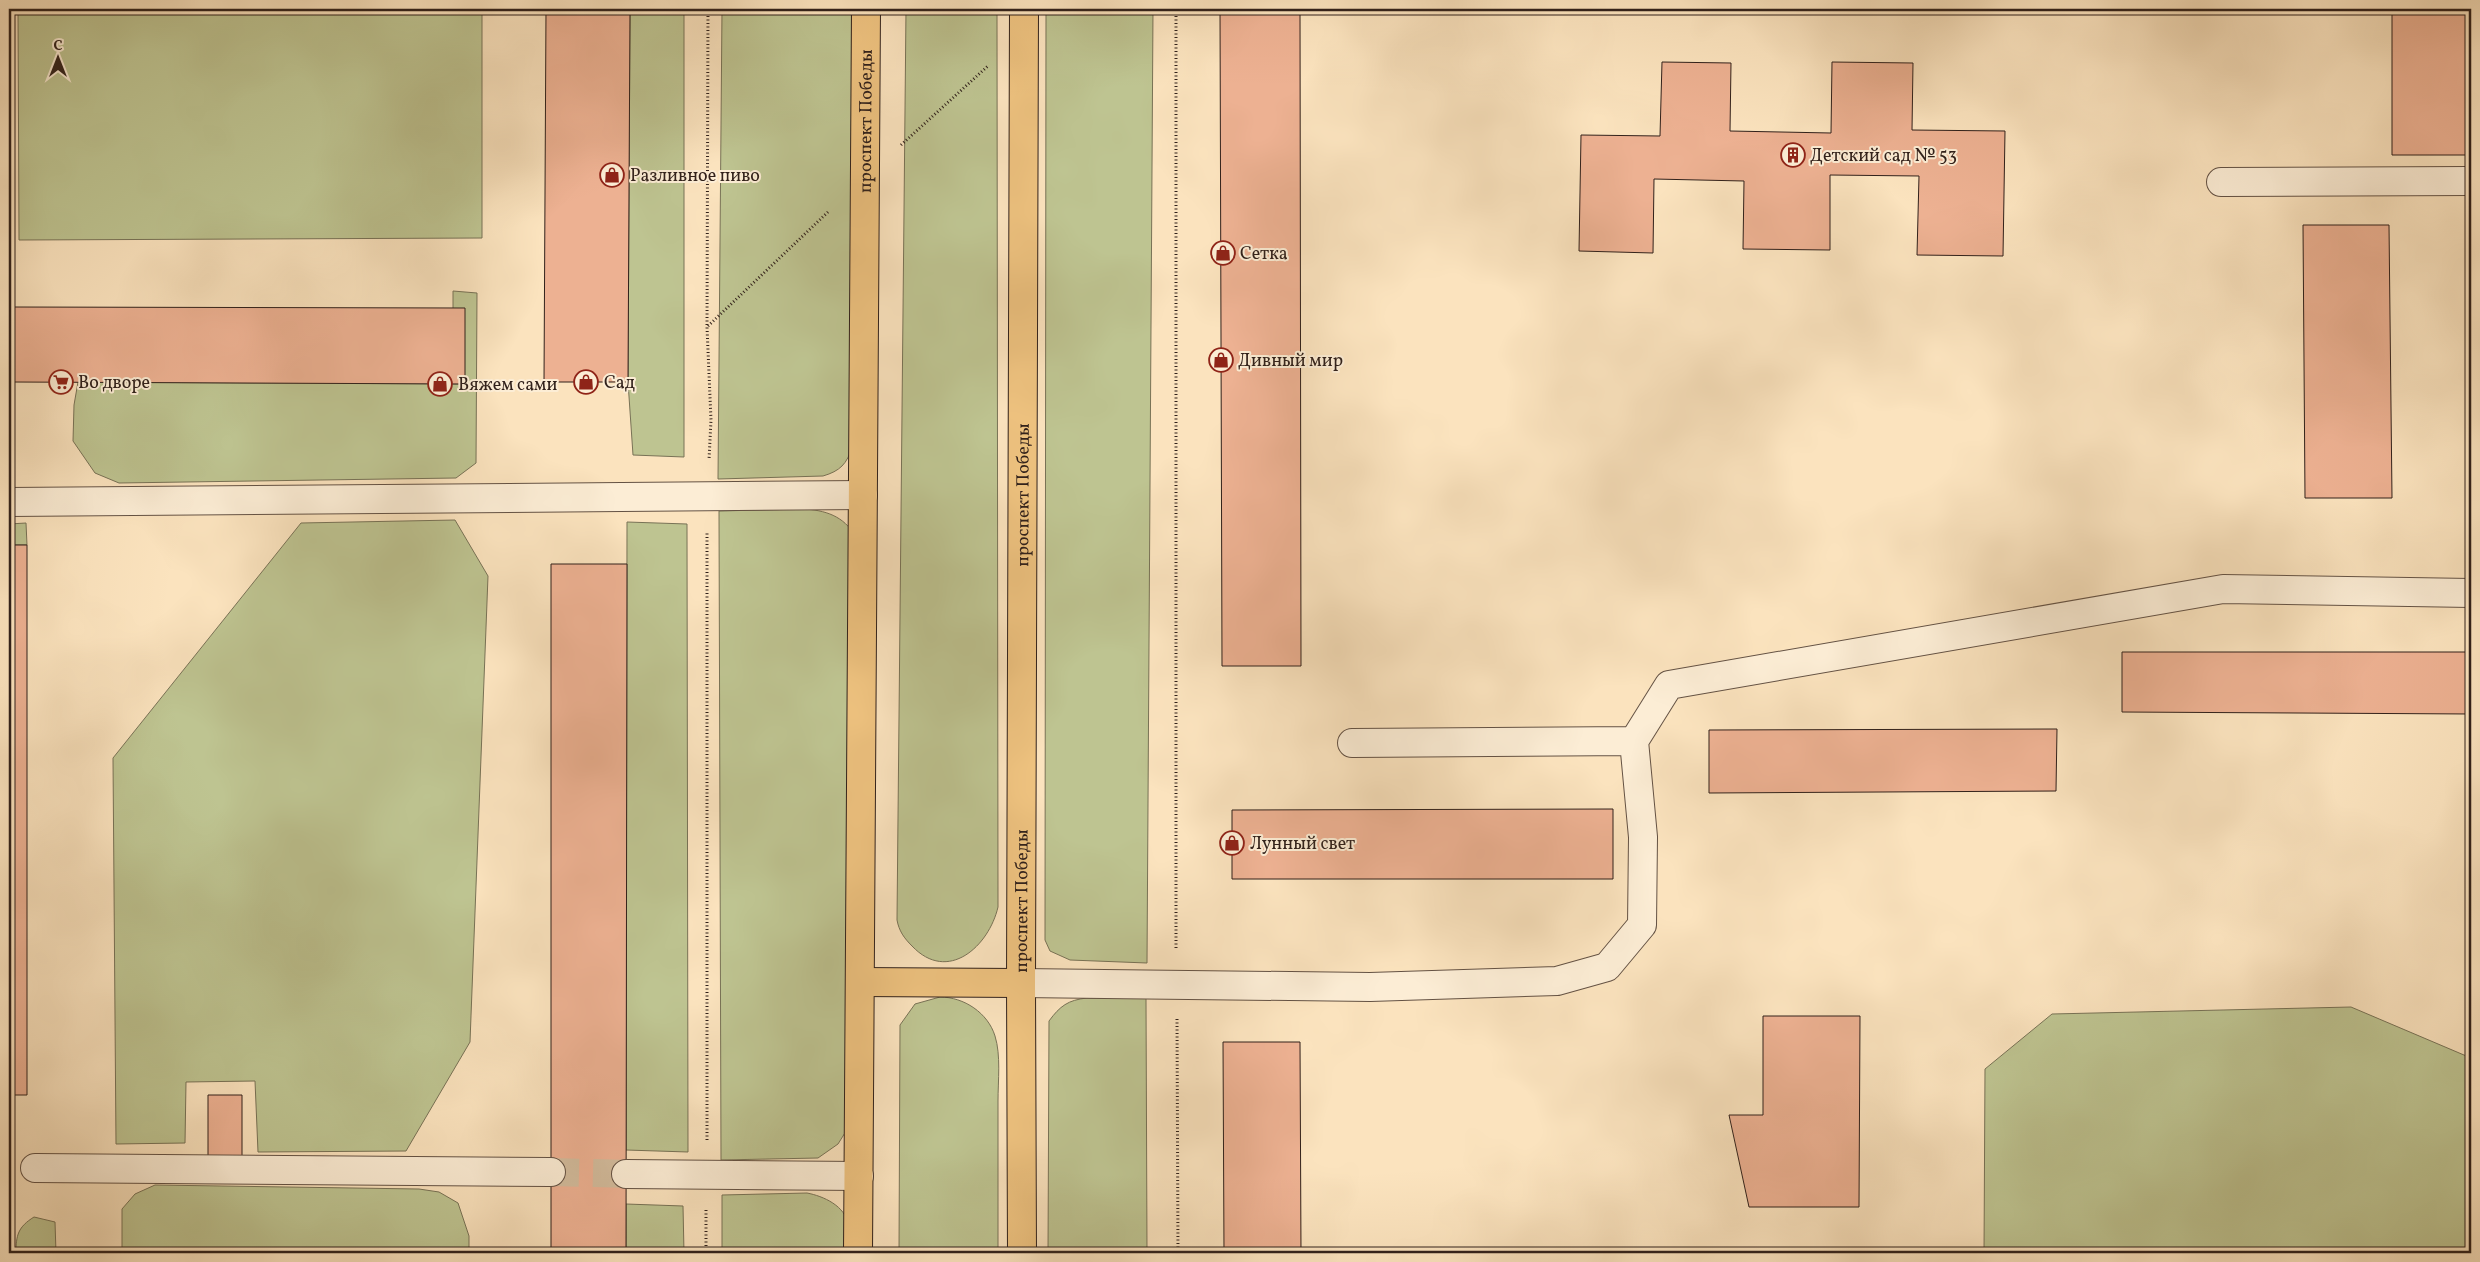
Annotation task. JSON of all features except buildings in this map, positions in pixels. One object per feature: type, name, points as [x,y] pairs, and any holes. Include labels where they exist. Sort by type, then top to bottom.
[{"type":"main road","name":"проспект Победы","points":[[858,1253],[866,9]]},
{"type":"main road","name":"проспект Победы","points":[[1022,1253],[1024,9]]},
{"type":"main road","name":"проспект Победы","points":[[860,982],[1021,984]]},
{"type":"lane","points":[[2221,182],[2471,181]]},
{"type":"lane","points":[[9,502],[863,495]]},
{"type":"lane","points":[[1021,984],[1370,987],[1557,981],[1607,967],[1642,925],[1644,837],[1634,741],[1669,685],[2223,589],[2471,593]]},
{"type":"lane","points":[[1352,743],[1634,741]]},
{"type":"lane","points":[[35,1168],[551,1172]]},
{"type":"lane","points":[[626,1174],[859,1176]]},
{"type":"path","points":[[706,1253],[707,496],[711,420],[707,327],[708,9]]},
{"type":"path","points":[[1176,9],[1176,984],[1178,1253]]},
{"type":"green space","points":[[18,9],[482,9],[482,238],[19,240]]},
{"type":"green space","points":[[630,9],[684,9],[684,457],[633,455],[628,382]]},
{"type":"green space","points":[[722,9],[858,9],[852,447],[848,458],[842,466],[834,472],[823,476],[718,479]]},
{"type":"green space","points":[[906,9],[997,9],[998,907],[986,935],[965,955],[953,961],[939,961],[926,957],[912,946],[902,934],[897,920]]},
{"type":"green space","points":[[1046,9],[1153,9],[1147,963],[1070,960],[1050,951],[1045,940]]},
{"type":"green space","points":[[453,291],[477,293],[476,463],[456,478],[119,483],[95,473],[73,441],[74,405],[78,382],[465,384],[453,308]]},
{"type":"green space","points":[[803,509],[833,515],[845,523],[855,536],[848,1128],[838,1144],[818,1158],[721,1160],[719,511]]},
{"type":"green space","points":[[455,520],[488,576],[470,1042],[406,1151],[258,1152],[255,1081],[186,1082],[185,1143],[116,1144],[113,758],[301,523]]},
{"type":"green space","points":[[627,522],[687,524],[688,1152],[626,1150]]},
{"type":"green space","points":[[26,523],[27,545],[9,545],[9,524]]},
{"type":"green space","points":[[940,997],[958,1000],[974,1008],[987,1020],[997,1043],[999,1068],[998,1253],[899,1253],[900,1025],[915,1004]]},
{"type":"green space","points":[[1087,998],[1146,998],[1147,1253],[1048,1253],[1049,1021],[1065,1005],[1075,1000]]},
{"type":"green space","points":[[2351,1007],[2471,1058],[2471,1253],[1984,1253],[1985,1069],[2052,1014]]},
{"type":"green space","points":[[155,1185],[419,1189],[439,1192],[458,1203],[469,1236],[469,1253],[122,1253],[122,1209],[135,1194]]},
{"type":"green space","points":[[807,1193],[826,1199],[843,1212],[849,1228],[848,1253],[722,1253],[722,1195]]},
{"type":"green space","points":[[626,1204],[683,1206],[684,1253],[626,1253]]},
{"type":"green space","points":[[34,1217],[55,1222],[56,1253],[16,1253],[21,1228]]},
{"type":"tunnel","points":[[551,1172],[626,1174]]},
{"type":"place","name":"Детский сад № 53","points":[[1793,155]]},
{"type":"place","name":"Разливное пиво","points":[[612,175]]},
{"type":"place","name":"Сетка","points":[[1223,253]]},
{"type":"place","name":"Дивный мир","points":[[1221,360]]},
{"type":"place","name":"Во дворе","points":[[61,382]]},
{"type":"place","name":"Сад","points":[[586,382]]},
{"type":"place","name":"Вяжем сами","points":[[440,384]]},
{"type":"place","name":"Лунный свет","points":[[1232,843]]}]
